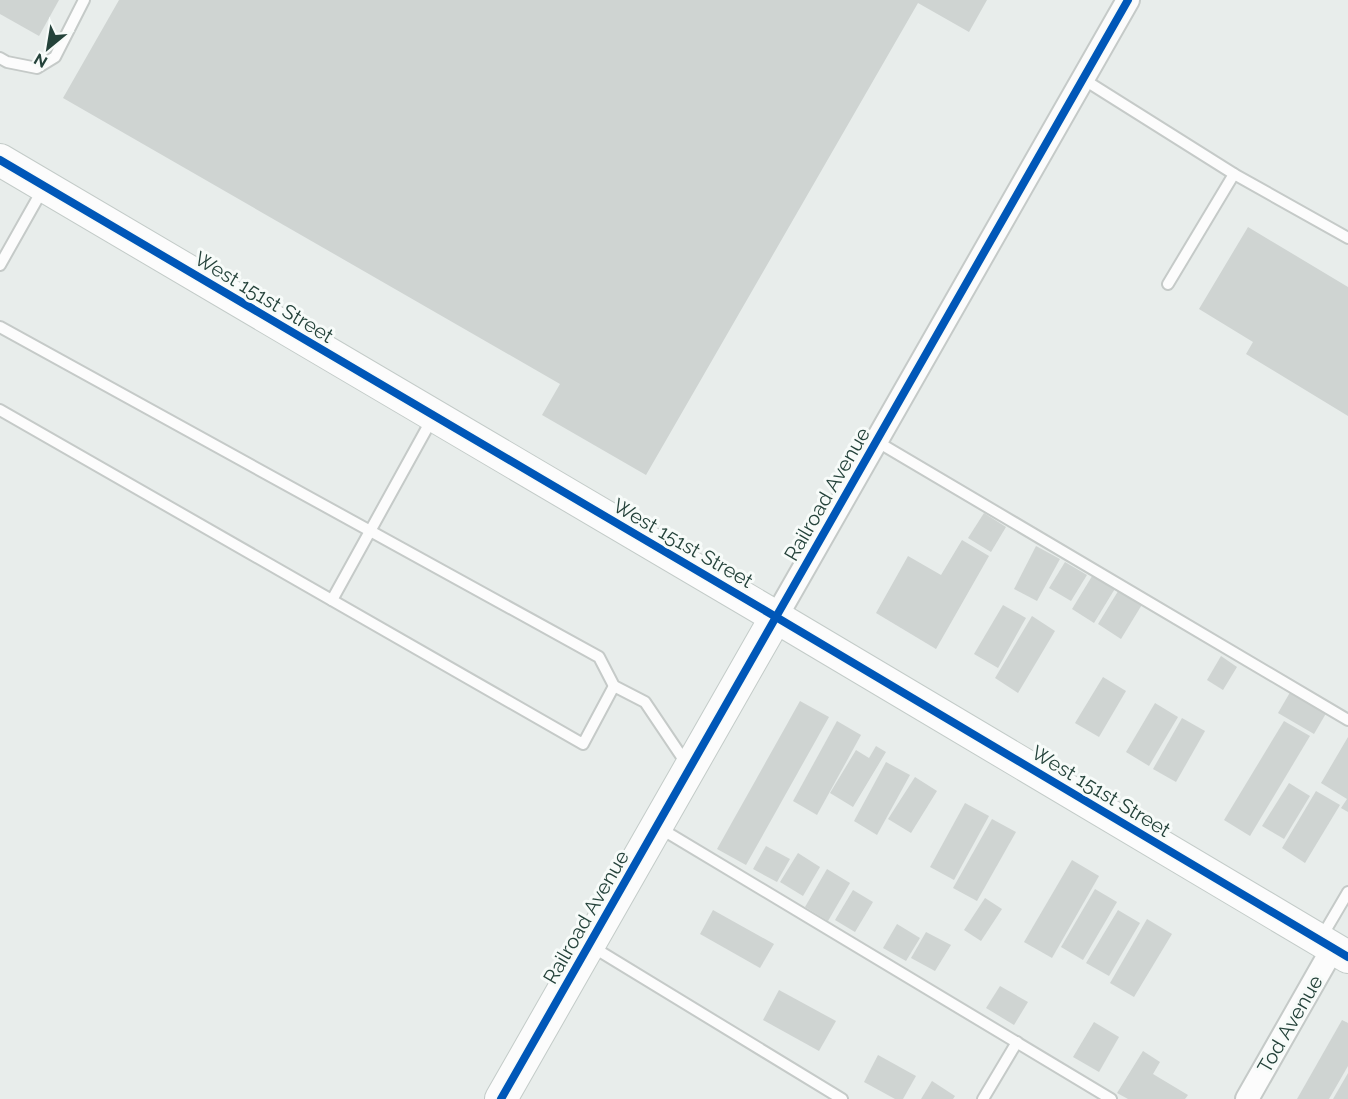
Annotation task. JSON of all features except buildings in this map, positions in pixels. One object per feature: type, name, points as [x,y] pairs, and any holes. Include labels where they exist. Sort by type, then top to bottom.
[{"type":"street","name":"Railroad Avenue","points":[[501,1099],[1128,0]]},
{"type":"street","name":"West 151st Street","points":[[0,160],[1334,949]]},
{"type":"street","name":"Tod Avenue","points":[[1247,1099],[1334,949]]},
{"type":"lane","points":[[0,58],[7,62],[37,68],[55,57],[84,0]]},
{"type":"lane","points":[[1083,79],[1234,174],[1348,238]]},
{"type":"lane","points":[[1168,284],[1234,174]]},
{"type":"lane","points":[[0,266],[45,186]]},
{"type":"lane","points":[[0,327],[599,657],[614,686],[645,702],[689,768]]},
{"type":"lane","points":[[0,410],[583,744],[614,686]]},
{"type":"lane","points":[[332,600],[434,417]]},
{"type":"lane","points":[[876,441],[1348,720]]},
{"type":"lane","points":[[656,826],[1111,1099]]},
{"type":"lane","points":[[1334,949],[1348,892]]},
{"type":"lane","points":[[589,944],[842,1099]]},
{"type":"lane","points":[[983,1099],[1017,1042]]},
{"type":"cycle path","points":[[501,1099],[1128,0]]},
{"type":"cycle path","points":[[0,160],[1348,957]]}]
